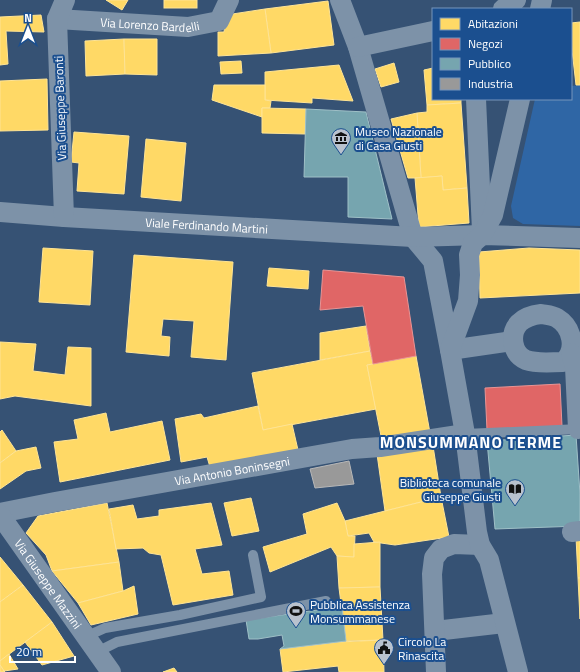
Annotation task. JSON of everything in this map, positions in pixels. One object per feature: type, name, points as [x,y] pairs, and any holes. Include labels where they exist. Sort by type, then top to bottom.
[{"type":"street","name":"Via Giuseppe Baronti","points":[[64,217],[57,19],[65,0]]},
{"type":"street","name":"Via Lorenzo Bardelli","points":[[57,19],[188,27],[219,21],[229,0]]},
{"type":"street","points":[[340,0],[358,47],[413,237],[432,261],[465,434],[478,539],[489,560],[504,623],[518,672]]},
{"type":"street","points":[[504,8],[516,0]]},
{"type":"street","points":[[358,47],[432,31]]},
{"type":"street","points":[[476,100],[482,235]]},
{"type":"street","points":[[450,350],[468,301],[470,275],[469,255],[473,243],[482,235],[493,215],[520,100]]},
{"type":"street","name":"Viale Ferdinando Martini","points":[[0,212],[413,237],[482,235],[580,238]]},
{"type":"street","points":[[574,347],[563,362],[535,362],[525,360],[518,355],[514,348],[514,332],[518,324],[524,319],[532,315],[541,314],[557,318],[568,330],[574,347],[579,429]]},
{"type":"street","points":[[450,350],[513,341]]},
{"type":"street","name":"Via Antonio Boninsegni","points":[[0,514],[55,502],[352,449],[380,447],[465,434]]},
{"type":"street","name":"Via Giuseppe Mazzini","points":[[0,514],[111,672]]},
{"type":"street","points":[[436,672],[432,574],[434,558],[441,549],[454,544],[478,539]]},
{"type":"street","points":[[435,631],[504,623]]},
{"type":"lane","points":[[465,434],[579,429]]},
{"type":"lane","points":[[91,644],[105,628],[180,615],[261,597],[253,555]]},
{"type":"lane","points":[[91,644],[117,642],[326,601]]},
{"type":"shaded area","points":[[580,85],[580,226],[523,224],[513,218],[511,206],[535,100],[572,100],[572,86]]},
{"type":"building: Abitazioni","points":[[106,0],[128,0],[122,10]]},
{"type":"building: Abitazioni","points":[[164,0],[197,0],[197,8],[164,8]]},
{"type":"building: Abitazioni","points":[[328,1],[334,45],[271,53],[265,9]]},
{"type":"building: Abitazioni","points":[[265,9],[271,53],[218,56],[218,32],[224,32],[226,15]]},
{"type":"building: Abitazioni","points":[[41,15],[44,32],[6,31],[8,64],[0,65],[0,17]]},
{"type":"building: Abitazioni","points":[[580,22],[580,85],[576,85],[572,50],[572,23]]},
{"type":"building: Abitazioni","points":[[124,39],[125,74],[86,76],[85,41]]},
{"type":"building: Abitazioni","points":[[124,39],[157,39],[157,75],[125,74]]},
{"type":"building: Abitazioni","points":[[241,61],[242,73],[221,74],[220,62]]},
{"type":"building: Abitazioni","points":[[394,63],[399,82],[381,87],[375,69]]},
{"type":"building: Abitazioni","points":[[339,65],[353,101],[312,98],[312,103],[265,100],[265,72]]},
{"type":"building: Abitazioni","points":[[432,68],[432,100],[461,100],[461,103],[427,105],[424,70]]},
{"type":"building: Abitazioni","points":[[47,79],[48,130],[0,131],[0,81]]},
{"type":"building: Abitazioni","points":[[214,85],[265,85],[265,100],[271,101],[270,108],[262,108],[262,117],[212,100]]},
{"type":"building: Abitazioni","points":[[461,103],[467,188],[443,190],[442,176],[421,178],[417,113],[427,112],[427,105]]},
{"type":"building: Abitazioni","points":[[262,108],[306,109],[305,134],[262,133]]},
{"type":"building: Abitazioni","points":[[417,113],[421,178],[408,178],[391,119]]},
{"type":"building: Abitazioni","points":[[74,132],[129,136],[124,194],[77,191],[79,163],[71,162]]},
{"type":"building: Abitazioni","points":[[146,139],[186,143],[181,201],[141,197]]},
{"type":"building: Abitazioni","points":[[442,176],[443,190],[467,188],[469,223],[419,227],[415,178]]},
{"type":"building: Abitazioni","points":[[43,248],[93,251],[90,305],[39,302]]},
{"type":"building: Abitazioni","points":[[529,248],[580,250],[580,293],[480,298],[479,252]]},
{"type":"building: Abitazioni","points":[[134,255],[233,262],[226,360],[191,357],[194,321],[163,319],[161,336],[170,337],[169,356],[126,352]]},
{"type":"building: Abitazioni","points":[[269,268],[309,271],[308,289],[267,286]]},
{"type":"building: Abitazioni","points":[[366,326],[370,351],[320,360],[320,333]]},
{"type":"building: Abitazioni","points":[[0,342],[36,344],[33,371],[65,375],[68,347],[91,348],[91,406],[15,396],[0,399]]},
{"type":"building: Abitazioni","points":[[370,351],[373,364],[367,365],[376,409],[263,430],[252,373]]},
{"type":"building: Abitazioni","points":[[416,356],[430,433],[382,441],[367,365]]},
{"type":"building: Abitazioni","points":[[258,406],[263,430],[292,424],[298,450],[210,467],[207,457],[181,462],[175,419],[201,414],[204,418]]},
{"type":"building: Abitazioni","points":[[106,413],[110,432],[162,421],[170,460],[60,482],[54,442],[78,439],[74,420]]},
{"type":"building: Abitazioni","points":[[2,430],[16,451],[0,463],[0,432]]},
{"type":"building: Abitazioni","points":[[433,446],[441,497],[385,511],[377,454]]},
{"type":"building: Abitazioni","points":[[36,447],[41,468],[26,471],[0,489],[0,463],[16,451]]},
{"type":"building: Abitazioni","points":[[441,497],[449,537],[395,545],[374,542],[369,533],[348,536],[345,521]]},
{"type":"building: Abitazioni","points":[[251,498],[259,531],[232,536],[224,503]]},
{"type":"building: Abitazioni","points":[[107,503],[119,562],[52,571],[46,555],[26,533],[38,516]]},
{"type":"building: Abitazioni","points":[[211,503],[222,545],[195,549],[202,574],[229,571],[233,595],[173,605],[161,555],[149,553],[143,548],[116,549],[109,509],[133,505],[137,519],[159,516],[159,510]]},
{"type":"building: Abitazioni","points":[[337,503],[345,521],[348,536],[355,536],[354,557],[337,556],[331,547],[270,572],[263,547],[307,534],[303,514]]},
{"type":"building: Abitazioni","points":[[576,537],[580,537],[580,578],[578,578]]},
{"type":"building: Abitazioni","points":[[380,542],[380,587],[339,588],[337,556],[354,557],[354,544]]},
{"type":"building: Abitazioni","points":[[0,557],[23,585],[0,602]]},
{"type":"building: Abitazioni","points":[[119,562],[123,591],[78,603],[52,571]]},
{"type":"building: Abitazioni","points":[[578,578],[580,578],[580,619]]},
{"type":"building: Abitazioni","points":[[23,585],[52,622],[0,661],[0,602]]},
{"type":"building: Abitazioni","points":[[134,586],[138,614],[91,625],[78,603],[123,591]]},
{"type":"building: Abitazioni","points":[[380,587],[383,640],[346,641],[339,588]]},
{"type":"building: Abitazioni","points":[[52,622],[74,656],[42,665],[25,642]]},
{"type":"building: Abitazioni","points":[[383,640],[384,672],[339,672],[338,666],[283,672],[280,649],[339,642]]},
{"type":"building: Abitazioni","points":[[9,654],[18,669],[4,671],[0,665],[0,661]]},
{"type":"building: Abitazioni","points":[[0,665],[4,671],[5,672],[0,672]]},
{"type":"building: Abitazioni","points":[[174,668],[177,672],[163,672]]},
{"type":"building: Negozi","points":[[323,270],[404,277],[416,356],[373,364],[363,306],[320,310]]},
{"type":"building: Negozi","points":[[560,384],[562,426],[487,430],[485,388]]},
{"type":"building: Pubblico","name":"Museo Nazionale di Casa Giusti","points":[[306,109],[366,112],[392,219],[348,217],[348,177],[304,177]]},
{"type":"building: Pubblico","points":[[576,435],[580,494],[580,526],[495,529],[487,441]]},
{"type":"building: Pubblico","name":"Pubblica Assistenza Monsummanese","points":[[342,607],[346,641],[280,649],[284,646],[282,635],[249,639],[246,620]]},
{"type":"building: Industria","points":[[349,461],[354,484],[315,488],[310,469]]},
{"type":"place","name":"Museo Nazionale di Casa Giusti","points":[[341,155]]},
{"type":"place","name":"Biblioteca comunale Giuseppe Giusti","points":[[515,506]]},
{"type":"place","name":"Pubblica Assistenza Monsummanese","points":[[296,628]]},
{"type":"place","name":"Circolo La Rinascita","points":[[384,665]]},
{"type":"district","name":"MONSUMMANO TERME","points":[[471,442]]}]
